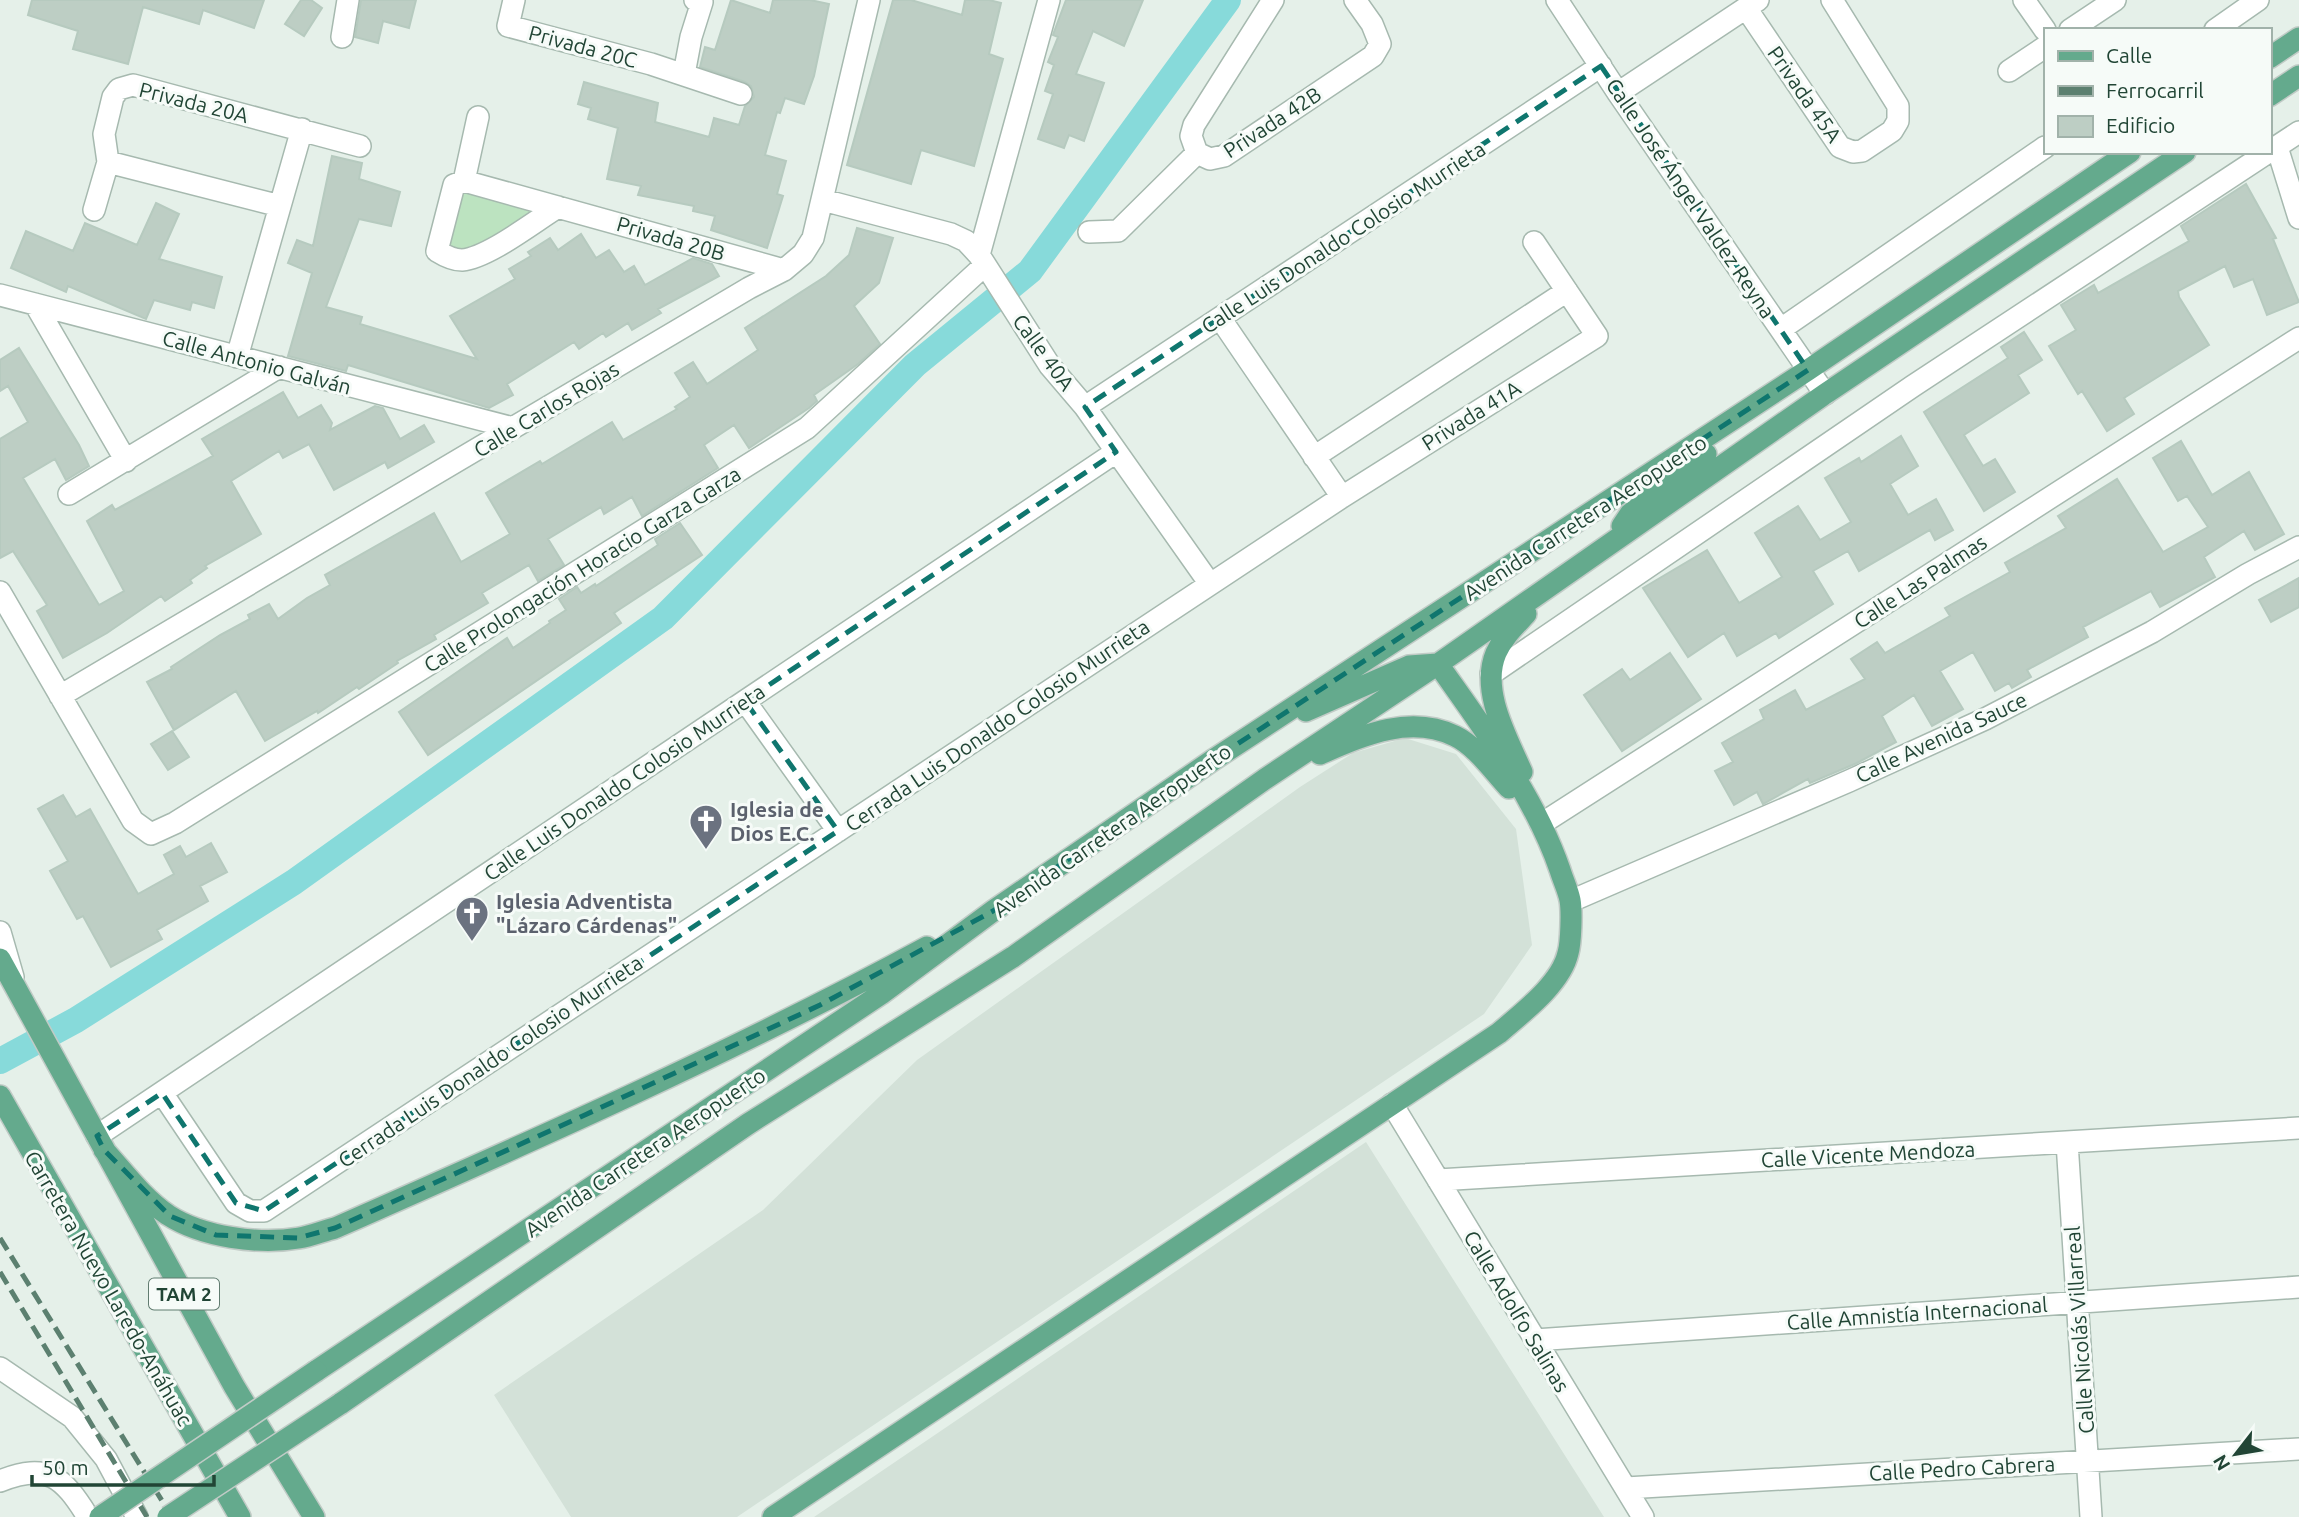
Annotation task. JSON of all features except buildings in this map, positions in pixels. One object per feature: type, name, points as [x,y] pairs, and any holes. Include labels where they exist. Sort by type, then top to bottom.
[{"type":"main road","points":[[2271,57],[2299,38]]},
{"type":"main road","points":[[2271,95],[2299,76]]},
{"type":"main road","name":"Avenida Carretera Aeropuerto","points":[[100,1517],[881,994],[993,911],[1268,724],[1808,370],[2127,154]]},
{"type":"main road","name":"Avenida Carretera Aeropuerto","points":[[168,1517],[340,1404],[748,1124],[1013,957],[1265,779],[1438,664],[1825,394],[2182,154]]},
{"type":"main road","points":[[1606,548],[1630,514],[1680,472],[1770,408],[1808,370]]},
{"type":"main road","points":[[773,1517],[1499,1033],[1530,1006],[1558,975],[1568,953],[1571,901],[1494,700],[1491,674],[1496,653],[1508,632],[1576,569]]},
{"type":"main road","points":[[1268,724],[1308,710],[1409,666],[1438,664],[1484,730],[1537,818]]},
{"type":"main road","points":[[1265,779],[1380,730],[1419,726],[1455,736],[1473,749],[1537,818]]},
{"type":"main road","points":[[101,1143],[144,1194],[170,1216],[216,1235],[262,1240],[298,1238],[335,1228],[415,1193],[796,1016],[993,911]]},
{"type":"main road","name":"TAM 2","points":[[0,959],[234,1386],[314,1517]]},
{"type":"main road","name":"Carretera Nuevo Laredo-Anáhuac","points":[[3,1100],[240,1517]]},
{"type":"main road","points":[[301,1498],[324,1517]]},
{"type":"street","points":[[342,37],[348,0]]},
{"type":"street","name":"Privada 20C","points":[[514,0],[508,26],[684,74],[741,94]]},
{"type":"street","points":[[684,74],[691,37],[702,2],[695,0]]},
{"type":"street","name":"Calle Carlos Rojas","points":[[60,696],[749,288],[785,270],[803,254],[814,238],[869,0]]},
{"type":"street","points":[[986,267],[1049,0]]},
{"type":"street","points":[[1197,153],[1191,136],[1194,125],[1273,0]]},
{"type":"street","name":"Privada 42B","points":[[1089,232],[1118,231],[1197,153],[1210,159],[1224,156],[1373,56],[1380,44],[1372,24],[1355,0]]},
{"type":"street","name":"Calle José Ángel Valdez Reyna","points":[[1558,0],[1618,93],[1825,394]]},
{"type":"street","name":"Privada 45A","points":[[1618,93],[1752,4],[1840,147],[1853,152],[1862,150],[1892,131],[1898,121],[1898,106],[1832,0]]},
{"type":"street","points":[[2024,0],[2044,29]]},
{"type":"street","points":[[2073,28],[2115,0]]},
{"type":"street","points":[[2218,28],[2258,0]]},
{"type":"street","points":[[2009,71],[2044,48]]},
{"type":"street","name":"Calle Luis Donaldo Colosio Murrieta","points":[[1085,407],[1601,66]]},
{"type":"street","name":"Privada 20A","points":[[94,210],[108,162],[104,135],[113,97],[119,89],[133,85],[360,146]]},
{"type":"street","points":[[478,117],[464,181],[454,185],[437,251],[448,258],[463,260],[481,254],[558,207]]},
{"type":"street","points":[[237,357],[302,129]]},
{"type":"street","points":[[2271,151],[2299,132]]},
{"type":"street","points":[[2277,147],[2299,218]]},
{"type":"street","points":[[1781,329],[2044,148]]},
{"type":"street","points":[[1491,674],[1913,386],[2266,154]]},
{"type":"street","points":[[108,162],[280,206]]},
{"type":"street","name":"Privada 20B","points":[[464,181],[785,270]]},
{"type":"street","name":"Calle 40A","points":[[823,200],[951,234],[966,241],[1050,366],[1085,407],[1210,584]]},
{"type":"street","name":"Privada 41A","points":[[1342,497],[1597,336],[1534,242]]},
{"type":"street","name":"Calle Prolongación Horacio Garza Garza","points":[[60,696],[133,821],[151,834],[175,823],[807,428],[986,267]]},
{"type":"street","points":[[1314,457],[1567,291]]},
{"type":"street","name":"Calle Antonio Galván","points":[[0,295],[513,428]]},
{"type":"street","points":[[35,304],[126,461]]},
{"type":"street","points":[[1220,318],[1342,497]]},
{"type":"street","name":"Calle Las Palmas","points":[[1537,818],[2299,338]]},
{"type":"street","points":[[69,494],[279,367]]},
{"type":"street","name":"Calle Luis Donaldo Colosio Murrieta","points":[[101,1143],[162,1093],[1116,452]]},
{"type":"street","name":"Cerrada Luis Donaldo Colosio Murrieta","points":[[162,1093],[236,1203],[250,1211],[264,1211],[1342,497]]},
{"type":"street","name":"Calle Avenida Sauce","points":[[1571,901],[1849,782],[1985,719],[2152,632],[2248,574],[2299,547]]},
{"type":"street","points":[[0,592],[60,696]]},
{"type":"street","points":[[745,701],[838,831]]},
{"type":"street","points":[[0,932],[21,997]]},
{"type":"street","name":"Calle Adolfo Salinas","points":[[1392,1104],[1643,1517]]},
{"type":"street","name":"Calle Vicente Mendoza","points":[[1438,1180],[2299,1128]]},
{"type":"street","name":"Calle Nicolás Villarreal","points":[[2067,1142],[2091,1517]]},
{"type":"street","name":"Calle Amnistía Internacional","points":[[1535,1339],[2299,1287]]},
{"type":"street","points":[[0,1368],[72,1418],[106,1459],[137,1517]]},
{"type":"street","name":"Calle Pedro Cabrera","points":[[1626,1488],[2299,1450]]},
{"type":"street","points":[[0,1481],[30,1472],[47,1473],[61,1482],[88,1517]]},
{"type":"highlighted area","points":[[1601,66],[1808,370],[1213,760],[993,911],[820,1005],[587,1114],[335,1228],[298,1238],[216,1235],[170,1216],[104,1150],[97,1136],[162,1093],[236,1203],[264,1211],[838,831],[745,701],[1116,452],[1085,407]]},
{"type":"shaded area","points":[[1405,738],[1456,754],[1516,829],[1532,945],[1484,1014],[737,1517],[571,1517],[494,1395],[763,1210],[917,1060],[1300,787],[1353,753]]},
{"type":"shaded area","points":[[1366,1142],[1604,1517],[814,1517]]},
{"type":"green space","points":[[454,185],[558,207],[501,243],[448,258]]},
{"type":"waterway","points":[[0,1061],[76,1020],[294,882],[663,618],[915,365],[1030,271],[1228,0]]},
{"type":"railway","points":[[0,1238],[172,1517]]},
{"type":"railway","points":[[0,1272],[147,1517]]},
{"type":"place","name":"Iglesia de Dios E.C.","points":[[706,851]]},
{"type":"place","name":"Iglesia Adventista \"Lázaro Cárdenas\"","points":[[472,943]]}]
